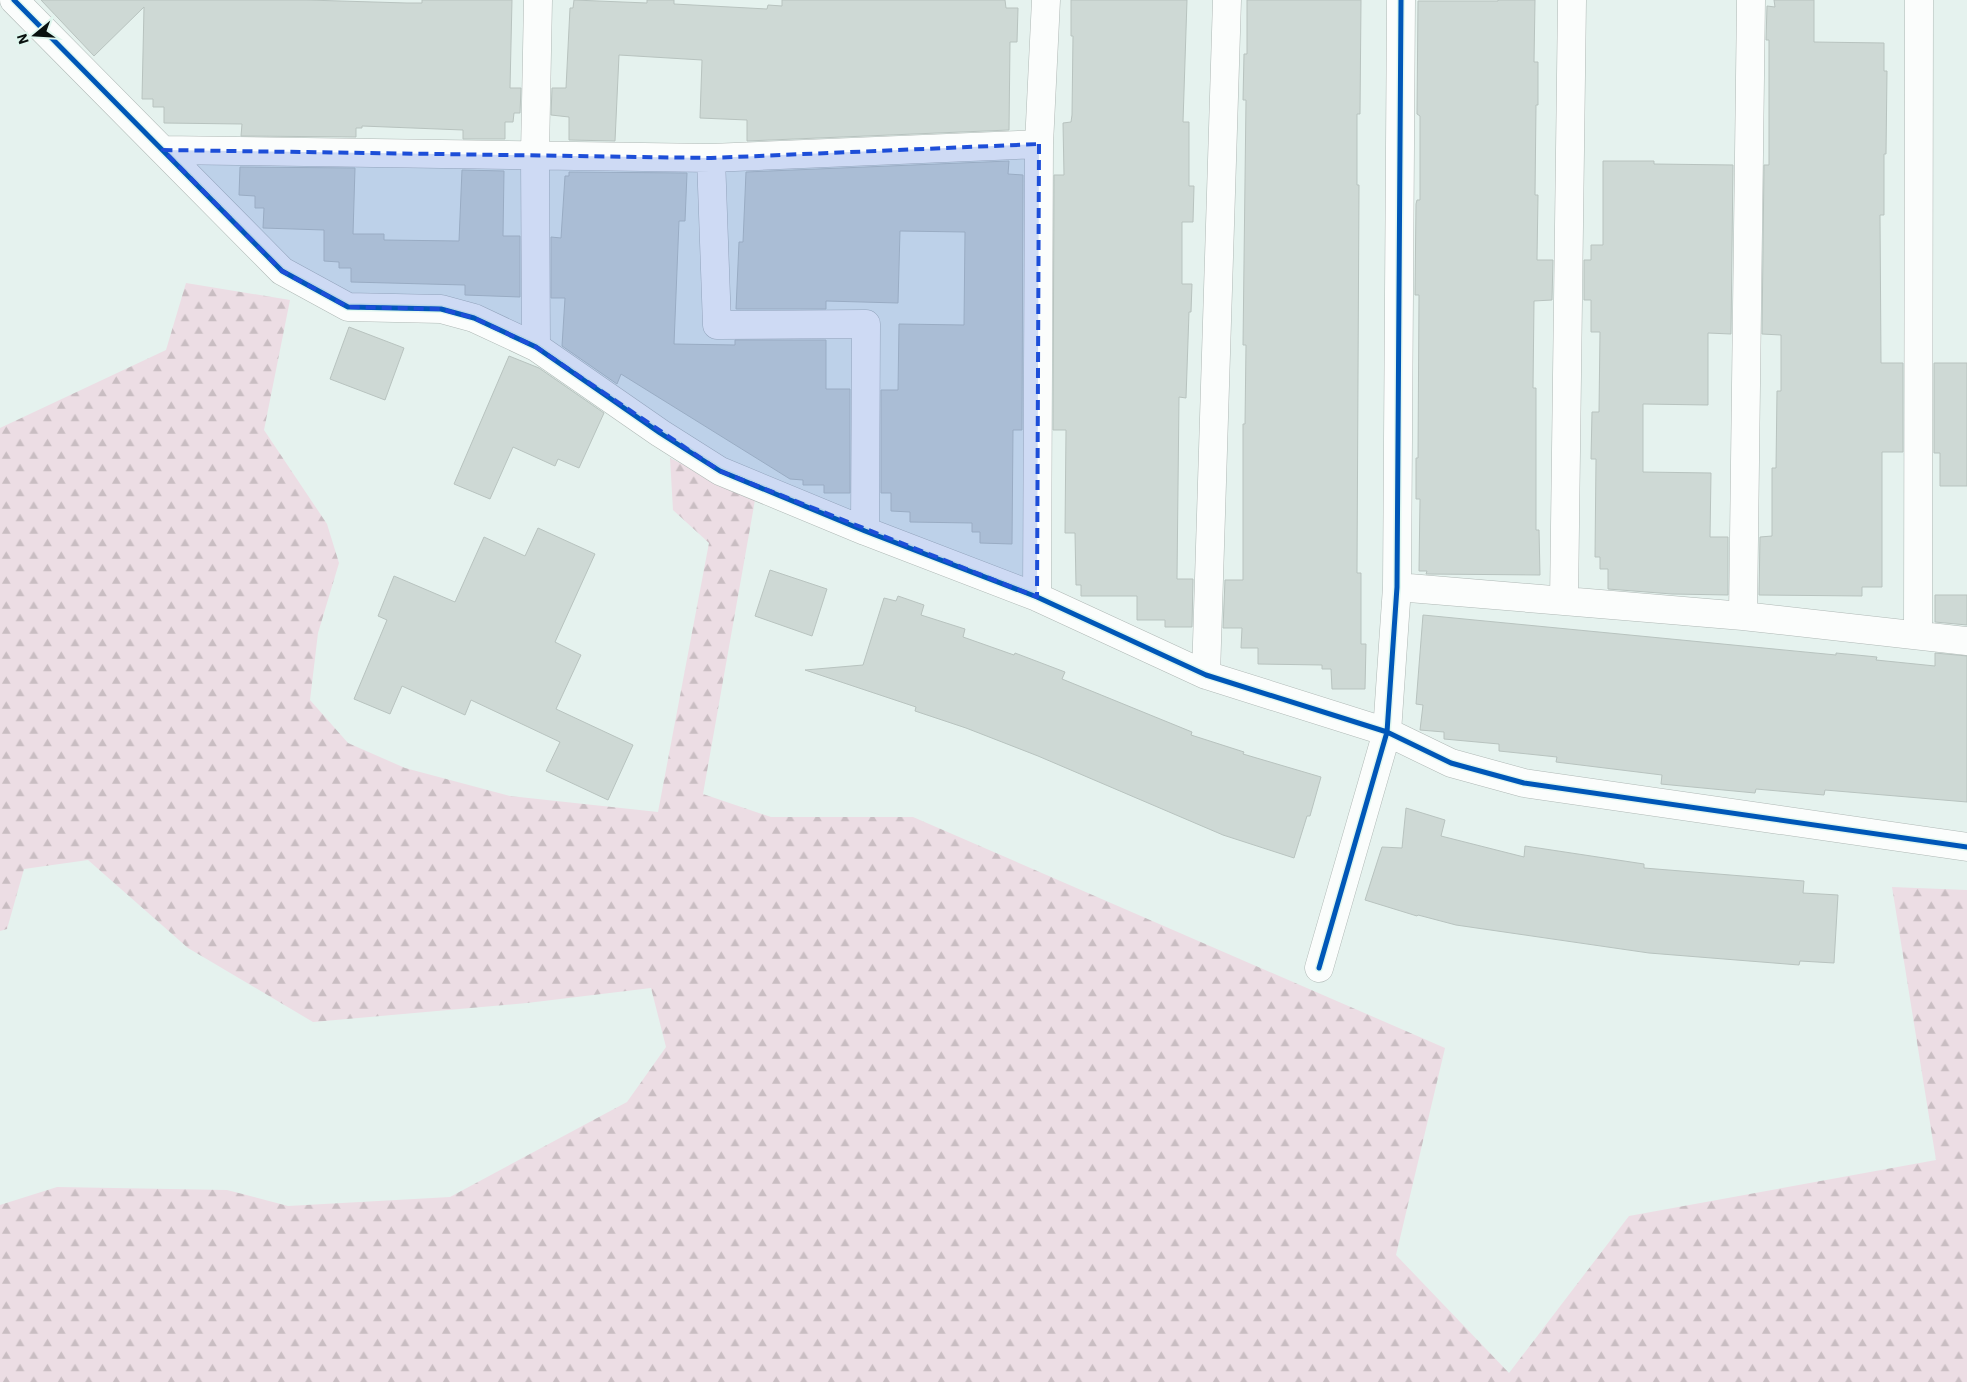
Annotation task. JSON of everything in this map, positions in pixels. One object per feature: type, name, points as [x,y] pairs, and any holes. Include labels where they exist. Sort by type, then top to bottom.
[{"type":"street","points":[[14,0],[282,271],[348,307],[441,309],[474,318],[536,347],[660,433],[720,471],[865,531],[1037,597],[1206,675],[1387,732],[1451,763],[1524,784],[1967,847]]},
{"type":"street","points":[[536,347],[538,0]]},
{"type":"street","points":[[1037,597],[1039,144],[1046,0]]},
{"type":"street","points":[[1206,675],[1227,0]]},
{"type":"street","points":[[1319,968],[1387,732],[1397,587],[1401,0]]},
{"type":"street","points":[[1564,601],[1572,0]]},
{"type":"street","points":[[1743,616],[1751,0]]},
{"type":"street","points":[[1918,635],[1919,0]]},
{"type":"street","points":[[163,150],[711,158],[1039,144]]},
{"type":"street","points":[[711,158],[717,325],[866,324],[865,531]]},
{"type":"street","points":[[1397,587],[1743,616],[1967,641]]},
{"type":"highlighted area","points":[[1039,144],[1037,597],[720,471],[536,347],[474,318],[441,309],[348,307],[282,271],[163,150],[711,158]]},
{"type":"green space","points":[[186,283],[290,300],[264,430],[327,524],[339,563],[318,633],[310,700],[348,743],[405,768],[510,796],[658,812],[709,543],[673,510],[670,458],[755,500],[703,794],[771,817],[913,817],[1445,1048],[1396,1255],[1509,1373],[1629,1216],[1936,1160],[1892,887],[1967,890],[1967,1382],[0,1382],[0,1205],[57,1187],[227,1190],[288,1206],[450,1197],[627,1102],[666,1047],[651,988],[527,1003],[313,1022],[188,948],[88,860],[24,869],[7,929],[0,931],[0,428],[166,350]]},
{"type":"building","points":[[41,0],[307,0],[422,3],[422,0],[512,0],[510,88],[521,88],[520,113],[514,113],[513,122],[505,122],[505,139],[463,139],[463,130],[362,126],[362,128],[356,128],[356,137],[241,136],[242,124],[164,123],[164,107],[153,107],[153,99],[142,99],[144,7],[94,56]]},
{"type":"building","points":[[574,0],[647,3],[647,0],[674,0],[674,4],[767,9],[768,5],[782,6],[782,0],[1005,0],[1006,8],[1018,8],[1017,42],[1010,42],[1009,130],[747,141],[747,120],[700,118],[702,60],[619,55],[615,141],[569,140],[569,117],[551,115],[552,88],[566,88],[570,8],[573,8]]},
{"type":"building","points":[[1071,0],[1187,0],[1183,122],[1189,122],[1189,186],[1194,186],[1193,222],[1182,222],[1182,284],[1192,284],[1191,312],[1189,312],[1186,398],[1179,397],[1177,579],[1193,579],[1192,627],[1165,627],[1165,620],[1137,620],[1137,596],[1081,596],[1081,585],[1076,585],[1075,533],[1065,533],[1066,430],[1053,430],[1054,175],[1064,175],[1063,123],[1071,122],[1072,115],[1073,36],[1071,36]]},
{"type":"building","points":[[1247,0],[1361,0],[1360,114],[1357,114],[1357,185],[1359,185],[1357,573],[1361,573],[1361,644],[1366,644],[1365,689],[1332,689],[1331,669],[1322,669],[1322,665],[1258,664],[1258,648],[1241,648],[1242,628],[1223,628],[1225,580],[1243,580],[1243,424],[1245,424],[1246,345],[1243,345],[1246,100],[1243,100],[1244,54],[1247,54]]},
{"type":"building","points":[[1535,0],[1534,62],[1538,62],[1535,195],[1538,195],[1537,260],[1553,260],[1552,300],[1534,301],[1533,388],[1536,388],[1536,530],[1539,530],[1540,575],[1426,574],[1427,571],[1419,571],[1420,499],[1416,499],[1419,295],[1415,295],[1416,204],[1417,200],[1420,200],[1420,116],[1417,114],[1418,1]]},
{"type":"building","points":[[1774,0],[1814,0],[1814,42],[1884,43],[1884,71],[1887,71],[1884,215],[1880,215],[1881,363],[1903,363],[1903,452],[1882,452],[1882,587],[1862,587],[1862,596],[1759,595],[1760,537],[1772,536],[1772,468],[1776,468],[1777,391],[1781,391],[1781,335],[1762,334],[1764,165],[1769,165],[1769,40],[1766,40],[1767,6],[1775,7]]},
{"type":"building","points":[[1009,161],[1008,174],[1023,175],[1022,430],[1013,430],[1012,544],[980,543],[980,532],[972,532],[972,523],[910,522],[910,512],[891,511],[891,493],[881,493],[881,390],[898,390],[899,324],[964,325],[965,232],[900,231],[898,303],[826,301],[826,309],[736,309],[739,242],[743,242],[746,172]]},
{"type":"building","points":[[1603,161],[1654,161],[1654,164],[1733,165],[1731,334],[1708,333],[1708,405],[1643,404],[1643,472],[1711,473],[1710,537],[1728,537],[1728,595],[1672,594],[1608,589],[1608,569],[1600,569],[1600,557],[1595,557],[1596,459],[1591,459],[1592,412],[1599,412],[1600,332],[1591,332],[1591,300],[1584,300],[1584,260],[1591,260],[1591,245],[1603,245]]},
{"type":"building","points":[[240,167],[355,168],[353,234],[384,234],[384,240],[459,241],[462,170],[504,171],[503,236],[520,236],[520,297],[465,295],[465,285],[351,282],[351,268],[339,268],[339,262],[324,261],[324,230],[263,228],[264,208],[255,208],[255,196],[239,195]]},
{"type":"building","points":[[569,172],[687,173],[685,221],[679,221],[674,344],[735,345],[735,340],[826,340],[826,389],[850,389],[850,493],[824,493],[824,485],[803,485],[803,480],[790,479],[621,374],[617,384],[562,346],[565,298],[551,298],[551,237],[561,238],[565,176],[569,176]]},
{"type":"building","points":[[349,327],[404,348],[385,400],[330,379]]},
{"type":"building","points":[[509,356],[539,368],[604,413],[579,468],[558,459],[555,466],[513,447],[490,499],[454,484]]},
{"type":"building","points":[[1934,363],[1967,363],[1967,486],[1940,486],[1940,453],[1934,453]]},
{"type":"building","points":[[538,528],[595,554],[555,642],[581,655],[556,709],[633,745],[608,800],[546,771],[560,742],[471,700],[465,715],[402,686],[390,714],[354,699],[387,620],[378,616],[394,576],[455,602],[484,537],[525,556]]},
{"type":"building","points":[[770,570],[827,589],[812,636],[755,616]]},
{"type":"building","points":[[1935,595],[1967,595],[1967,625],[1935,622]]},
{"type":"building","points":[[898,596],[924,605],[921,615],[965,629],[963,637],[1014,655],[1015,653],[1065,672],[1062,679],[1192,732],[1191,735],[1244,752],[1243,754],[1321,777],[1310,816],[1307,816],[1294,858],[1223,835],[1038,756],[966,728],[915,711],[916,707],[805,670],[863,665],[884,598],[896,601]]},
{"type":"building","points":[[1423,615],[1836,655],[1836,653],[1877,657],[1876,660],[1935,666],[1935,653],[1967,656],[1967,802],[1825,790],[1824,795],[1756,789],[1755,793],[1661,784],[1662,775],[1556,762],[1557,757],[1499,751],[1499,744],[1444,739],[1444,732],[1420,730],[1423,705],[1416,704]]},
{"type":"building","points":[[1406,808],[1445,820],[1441,836],[1524,857],[1525,846],[1644,864],[1644,868],[1804,881],[1803,893],[1838,895],[1834,963],[1800,961],[1799,965],[1649,953],[1456,925],[1417,916],[1365,900],[1382,847],[1402,848]]},
{"type":"cycle path","points":[[14,0],[282,271],[348,307],[441,309],[474,318],[536,347],[660,433],[720,471],[865,531],[1037,597],[1206,675],[1387,732],[1451,763],[1524,783],[1967,847]]},
{"type":"cycle path","points":[[1319,968],[1387,732],[1397,587],[1401,0]]}]
